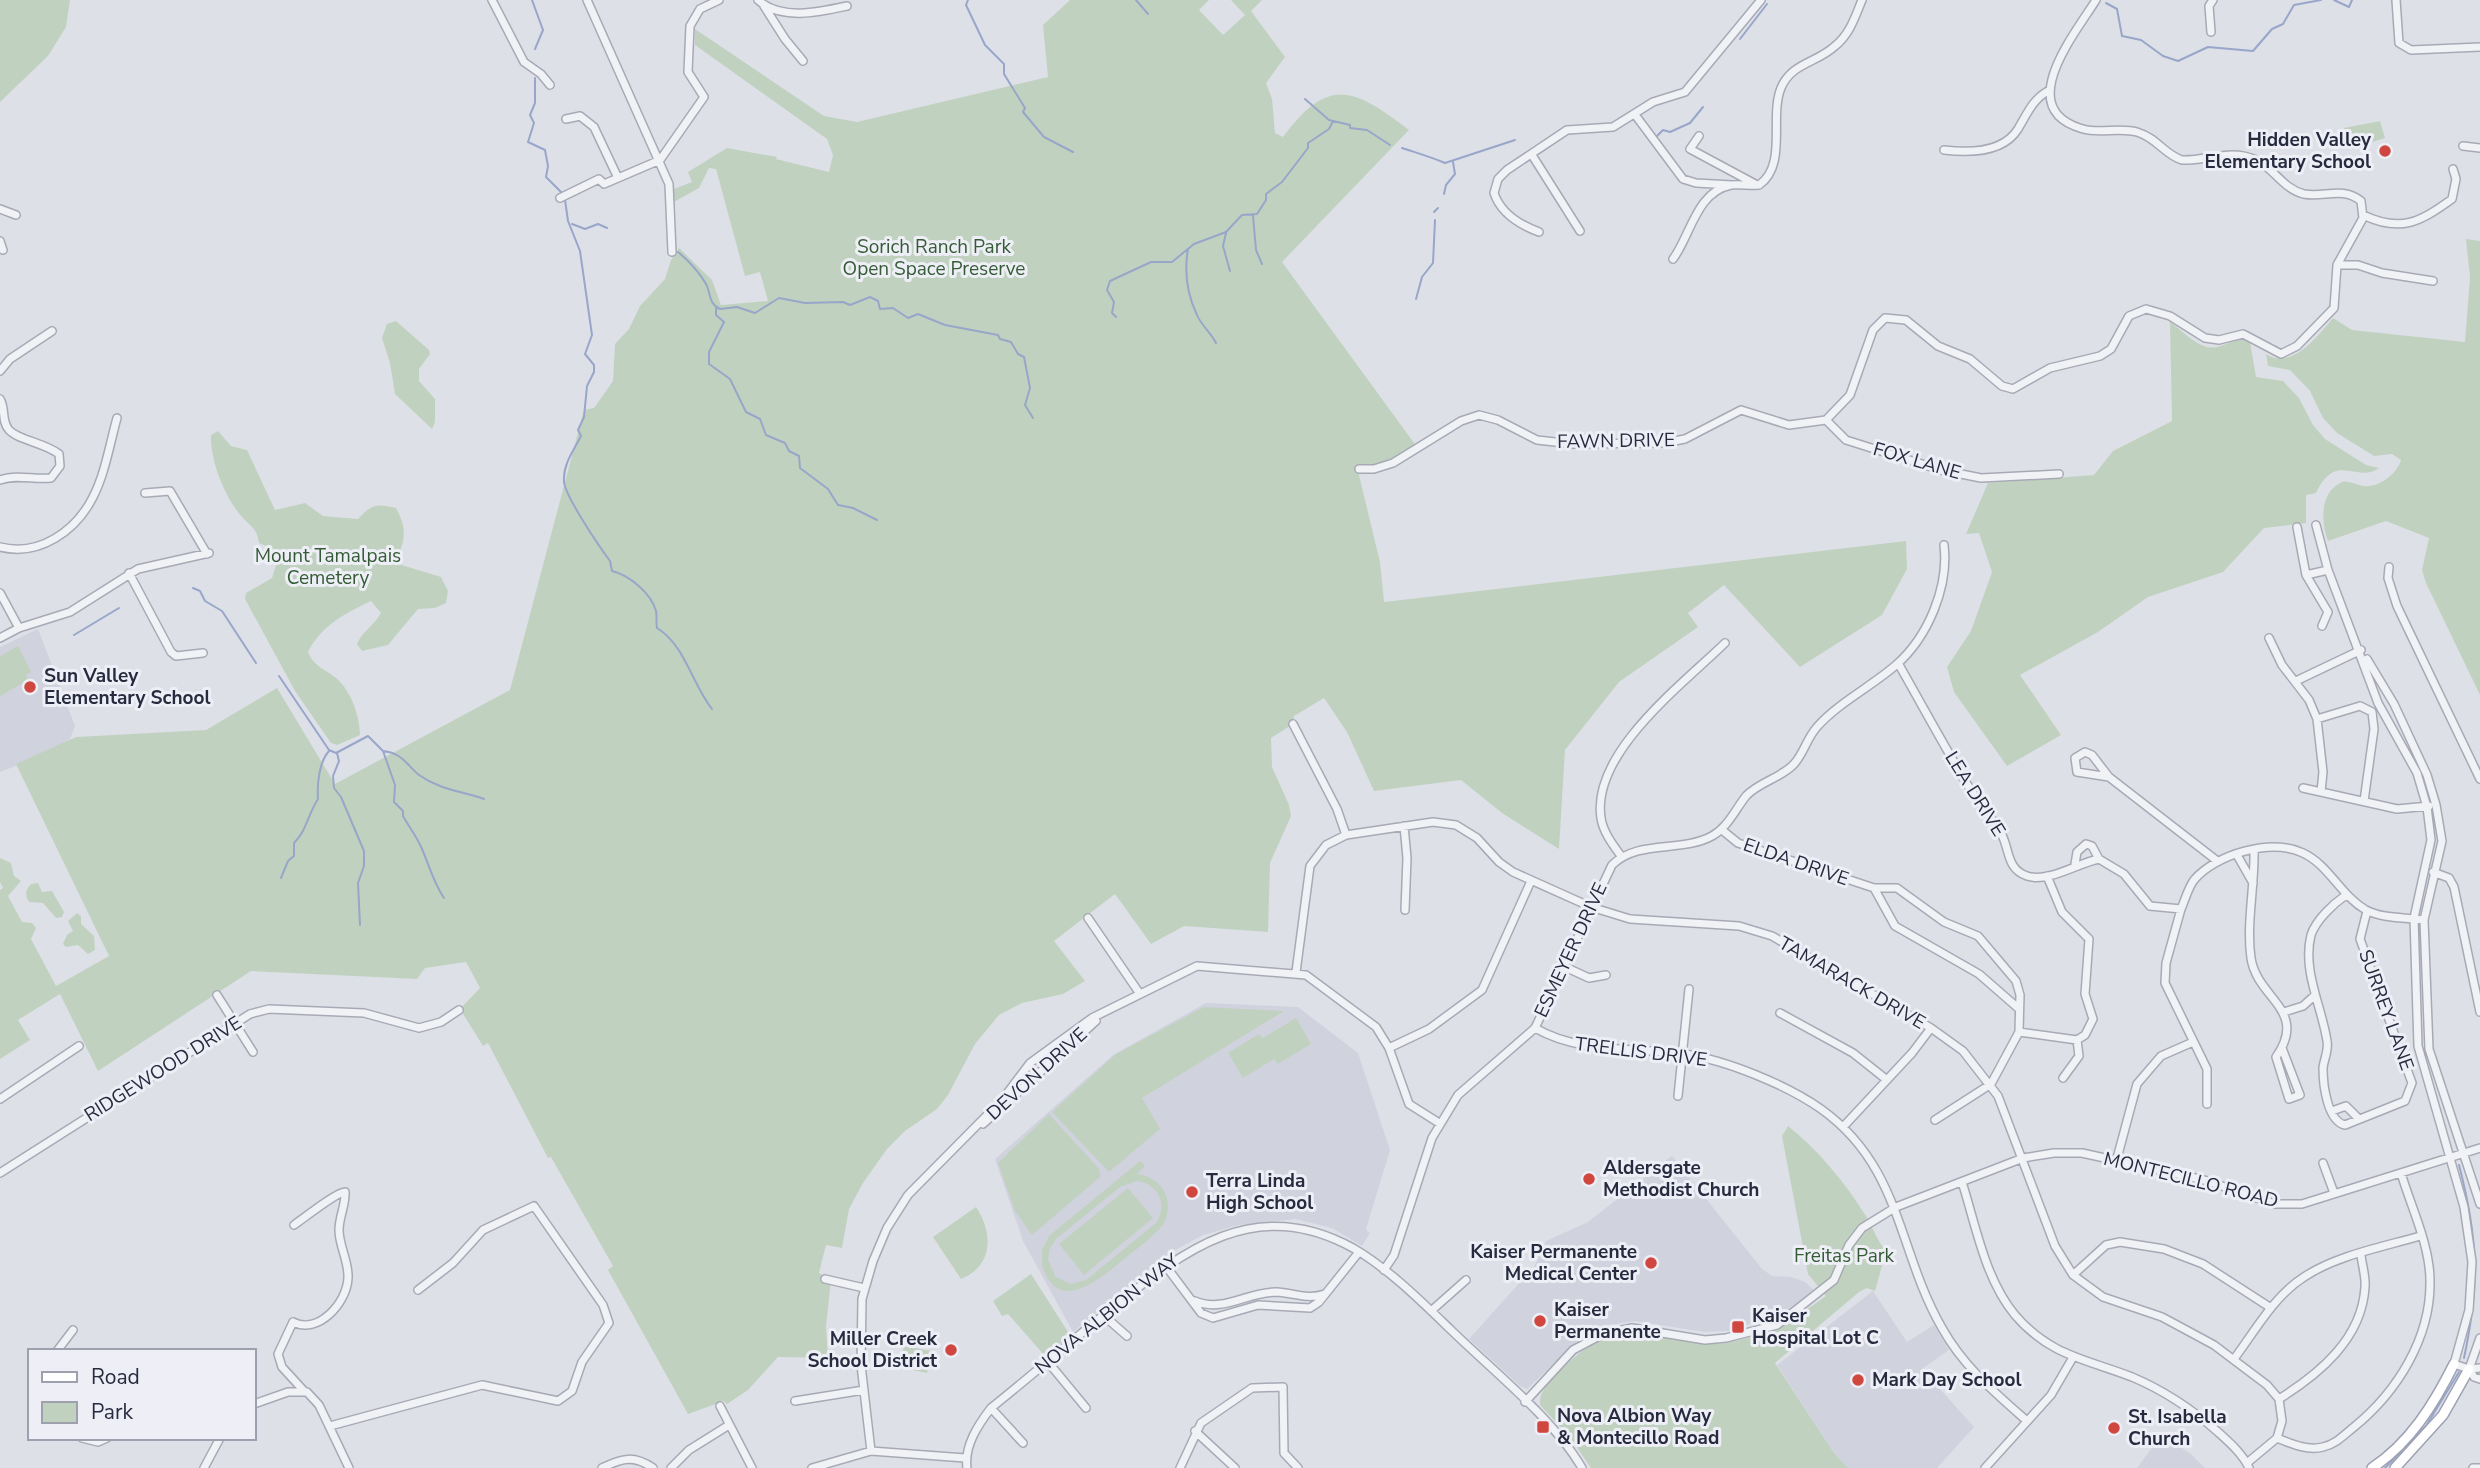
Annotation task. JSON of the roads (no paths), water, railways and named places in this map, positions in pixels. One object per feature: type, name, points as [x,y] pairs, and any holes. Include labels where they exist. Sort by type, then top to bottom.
[{"type":"main road","points":[[2372,1468],[2418,1424],[2454,1364]]},
{"type":"main road","points":[[2395,1468],[2443,1415],[2469,1369]]},
{"type":"street","points":[[492,0],[524,62],[541,74],[550,85]]},
{"type":"street","points":[[587,0],[669,184],[672,252]]},
{"type":"street","points":[[560,198],[599,179],[604,184],[660,160],[704,97],[688,72],[690,26],[699,9],[719,0]]},
{"type":"street","points":[[1539,232],[1519,224],[1500,206],[1494,194],[1499,179],[1567,130],[1613,127],[1636,116],[1653,102],[1685,92],[1761,0]]},
{"type":"street","points":[[1636,116],[1683,179],[1696,183],[1758,185],[1772,170],[1777,97],[1786,77],[1794,69],[1823,56],[1843,39],[1862,0]]},
{"type":"street","points":[[1944,150],[1979,151],[2009,140],[2035,102],[2048,91],[2054,69],[2096,0]]},
{"type":"street","points":[[2211,32],[2209,6],[2213,0]]},
{"type":"street","points":[[2396,0],[2399,43],[2411,50],[2480,47]]},
{"type":"street","points":[[761,3],[812,14],[847,6]]},
{"type":"street","points":[[761,3],[803,61]]},
{"type":"street","points":[[1826,420],[1850,395],[1873,330],[1885,318],[1906,320],[1938,346],[1970,359],[2002,386],[2014,389],[2050,368],[2100,356],[2111,349],[2129,316],[2146,309],[2170,316],[2205,338],[2219,340],[2244,334],[2253,336],[2275,352],[2289,351],[2334,308],[2337,265],[2354,238],[2363,215],[2361,201],[2351,194],[2295,191],[2261,163],[2246,157],[2228,154],[2182,160],[2160,143],[2138,132],[2080,128],[2058,112],[2048,91]]},
{"type":"street","points":[[566,119],[580,116],[590,122],[618,178]]},
{"type":"street","points":[[1699,136],[1690,149],[1758,185]]},
{"type":"street","points":[[2463,146],[2480,148]]},
{"type":"street","points":[[1532,155],[1580,231]]},
{"type":"street","points":[[2363,215],[2401,226],[2414,222],[2452,199],[2456,179],[2453,169]]},
{"type":"street","points":[[1674,259],[1701,206],[1712,194],[1732,185]]},
{"type":"street","points":[[0,209],[16,215],[0,215]]},
{"type":"street","points":[[0,241],[3,250]]},
{"type":"street","points":[[2337,265],[2358,265],[2382,273],[2433,281]]},
{"type":"street","points":[[0,371],[10,359],[52,331]]},
{"type":"street","points":[[0,399],[4,422],[10,432],[47,445],[58,454],[60,466],[51,478],[38,480],[22,476],[0,480]]},
{"type":"street","name":"FAWN DRIVE","points":[[1359,469],[1374,469],[1392,463],[1461,421],[1479,415],[1498,420],[1537,440],[1573,444],[1673,442],[1741,410],[1788,425],[1799,426],[1826,420]]},
{"type":"street","points":[[0,547],[30,549],[48,543],[80,517],[94,495],[117,418]]},
{"type":"street","name":"FOX LANE","points":[[1826,420],[1846,440],[1941,470],[1981,478],[2059,474]]},
{"type":"street","points":[[0,638],[19,628],[70,612],[129,573],[172,559],[208,553],[170,491],[145,493]]},
{"type":"street","points":[[2316,525],[2328,570],[2361,650],[2378,703],[2417,773],[2427,807],[2431,841],[2414,918],[2419,1057],[2469,1231],[2473,1270],[2466,1327],[2454,1364],[2469,1369],[2480,1380]]},
{"type":"street","points":[[2297,527],[2306,575],[2328,612],[2322,626]]},
{"type":"street","points":[[1725,643],[1632,734],[1614,760],[1600,803],[1600,817],[1603,828],[1620,856],[1635,851],[1702,841],[1722,830],[1755,789],[1773,781],[1796,762],[1817,727],[1898,663],[1927,622],[1940,597],[1945,574],[1944,545]]},
{"type":"street","points":[[2389,567],[2388,579],[2397,606],[2480,779]]},
{"type":"street","points":[[2306,575],[2328,570]]},
{"type":"street","points":[[129,573],[171,652],[176,656],[203,653]]},
{"type":"street","points":[[0,593],[19,628]]},
{"type":"street","points":[[2269,638],[2282,664],[2309,700],[2317,719],[2323,772],[2321,792]]},
{"type":"street","points":[[2296,681],[2361,650]]},
{"type":"street","points":[[2361,650],[2394,705],[2427,775],[2436,805],[2442,841],[2424,920],[2431,1059],[2480,1204]]},
{"type":"street","name":"LEA DRIVE","points":[[1898,663],[1972,792],[2004,838],[2009,860],[2015,869],[2029,877],[2048,876]]},
{"type":"street","points":[[2317,719],[2360,706],[2372,712],[2374,729],[2364,801]]},
{"type":"street","points":[[1293,724],[1337,808],[1346,835]]},
{"type":"street","points":[[2109,777],[2080,774],[2074,765],[2075,758],[2085,752],[2092,755],[2109,777],[2216,860]]},
{"type":"street","points":[[2471,758],[2480,753]]},
{"type":"street","points":[[2303,788],[2403,810],[2436,805]]},
{"type":"street","name":"TAMARACK DRIVE","points":[[1296,972],[1310,866],[1326,845],[1346,835],[1433,822],[1456,825],[1477,838],[1499,862],[1531,881],[1591,907],[1630,919],[1739,926],[1772,936],[1931,1028],[1963,1051],[1991,1084],[2006,1111],[2055,1245],[2073,1275],[2103,1297],[2162,1317],[2234,1359],[2279,1399]]},
{"type":"street","points":[[1404,826],[1407,858],[1405,910]]},
{"type":"street","name":"ELDA DRIVE","points":[[1722,830],[1738,843],[1874,888],[1897,888],[1944,922],[1978,936],[2016,981],[2020,995],[2019,1032]]},
{"type":"street","points":[[2075,864],[2077,852],[2086,844],[2092,846],[2099,859],[2124,874],[2150,906],[2180,909]]},
{"type":"street","points":[[2207,1104],[2207,1069],[2165,983],[2166,963],[2180,909],[2193,881],[2216,860],[2280,847],[2304,853],[2346,895],[2367,911],[2383,916],[2424,920]]},
{"type":"street","points":[[2255,850],[2251,958],[2259,982],[2284,1012],[2287,1035],[2276,1058],[2289,1099],[2300,1095],[2283,1048]]},
{"type":"street","points":[[2237,855],[2253,884]]},
{"type":"street","name":"ESMEYER DRIVE","points":[[1384,1270],[1394,1255],[1432,1138],[1440,1123],[1458,1096],[1480,1073],[1535,1028],[1605,875],[1620,856]]},
{"type":"street","points":[[1935,1120],[1991,1084],[2019,1032],[2077,1040],[2085,1035],[2093,1019],[2085,994],[2089,939],[2062,912],[2048,876],[2075,864],[2099,859]]},
{"type":"street","points":[[2244,871],[2254,870]]},
{"type":"street","points":[[2425,870],[2449,878],[2454,887],[2480,1012]]},
{"type":"street","points":[[1389,1048],[1429,1028],[1482,990],[1531,881]]},
{"type":"street","name":"ELDA DRIVE","points":[[1874,888],[1895,926],[1979,974],[2018,1008]]},
{"type":"street","points":[[2346,895],[2330,908],[2312,934],[2309,956],[2314,996],[2328,1044],[2323,1068],[2332,1111],[2340,1124],[2359,1119]]},
{"type":"street","name":"SURREY LANE","points":[[2359,1119],[2405,1101],[2412,1083],[2360,939],[2367,911]]},
{"type":"street","points":[[1088,918],[1140,994]]},
{"type":"street","name":"DEVON DRIVE","points":[[871,1451],[860,1340],[864,1288],[887,1228],[908,1195],[1002,1100],[1030,1063],[1110,1009],[1198,966],[1296,972],[1306,975],[1376,1027],[1389,1048],[1409,1104],[1440,1123]]},
{"type":"street","points":[[1563,966],[1589,978],[1606,975]]},
{"type":"street","points":[[1678,1096],[1689,989]]},
{"type":"street","points":[[217,995],[253,1052]]},
{"type":"street","points":[[2284,1012],[2302,1006],[2314,996]]},
{"type":"street","points":[[2302,1006],[2318,1010]]},
{"type":"street","name":"RIDGEWOOD DRIVE","points":[[0,1173],[234,1022],[269,1009],[363,1013],[419,1028],[441,1022],[459,1010]]},
{"type":"street","name":"DEVON DRIVE","points":[[964,1138],[1003,1109],[1110,1009]]},
{"type":"street","points":[[1780,1013],[1790,1022],[1853,1053],[1887,1080]]},
{"type":"street","name":"TRELLIS DRIVE","points":[[1535,1028],[1572,1044],[1705,1058],[1796,1094],[1843,1127],[1867,1154],[1896,1207],[1942,1328],[1981,1381],[2027,1421]]},
{"type":"street","points":[[1843,1127],[1931,1028]]},
{"type":"street","points":[[2063,1079],[2079,1056],[2077,1040]]},
{"type":"street","points":[[2116,1162],[2137,1084],[2146,1070],[2161,1056],[2193,1042]]},
{"type":"street","points":[[0,1099],[79,1046]]},
{"type":"street","points":[[2332,1111],[2346,1106],[2359,1119]]},
{"type":"street","name":"MONTECILLO ROAD","points":[[1525,1402],[1573,1350],[1603,1334],[1632,1328],[1705,1340],[1726,1338],[1777,1325],[1833,1280],[1849,1245],[1861,1228],[1896,1207],[2023,1158],[2054,1153],[2082,1153],[2204,1180],[2275,1204],[2302,1204],[2480,1148]]},
{"type":"street","points":[[2323,1163],[2333,1193]]},
{"type":"street","points":[[2277,1438],[2299,1447],[2321,1447],[2336,1442],[2373,1412],[2404,1372],[2418,1342],[2428,1310],[2430,1266],[2401,1173]]},
{"type":"street","points":[[1962,1182],[2000,1295],[2017,1317],[2045,1342],[2072,1359],[2134,1378],[2171,1398],[2203,1419],[2248,1466],[2277,1438],[2282,1421],[2279,1399],[2309,1380],[2349,1336],[2365,1286],[2361,1255]]},
{"type":"street","points":[[294,1225],[321,1209],[337,1193],[345,1192],[339,1239],[348,1282],[338,1303],[316,1325],[302,1326],[293,1322],[278,1354],[282,1367],[312,1396],[330,1426],[349,1468]]},
{"type":"street","points":[[330,1426],[482,1385],[558,1401],[572,1391],[582,1362],[609,1323],[603,1305],[534,1206],[483,1230],[453,1263],[418,1290]]},
{"type":"street","name":"NOVA ALBION WAY","points":[[965,1458],[977,1426],[991,1408],[1165,1265],[1216,1238],[1265,1228],[1310,1232],[1359,1252],[1384,1270],[1431,1311],[1552,1427],[1582,1468]]},
{"type":"street","points":[[2234,1359],[2271,1308],[2304,1276],[2420,1236]]},
{"type":"street","points":[[2073,1275],[2106,1245],[2120,1242],[2164,1249],[2203,1264],[2271,1308]]},
{"type":"street","points":[[1165,1265],[1201,1313],[1213,1318],[1258,1305],[1310,1308],[1326,1293],[1359,1252]]},
{"type":"street","points":[[825,1279],[864,1288]]},
{"type":"street","points":[[1431,1311],[1466,1280]]},
{"type":"street","points":[[1193,1300],[1207,1306],[1223,1305],[1250,1294],[1278,1292],[1312,1298],[1326,1293]]},
{"type":"street","points":[[1103,1315],[1127,1336]]},
{"type":"street","points":[[59,1349],[73,1330]]},
{"type":"street","points":[[2469,1369],[2480,1338]]},
{"type":"street","points":[[2476,1350],[2480,1359]]},
{"type":"street","points":[[1984,1468],[2062,1381],[2072,1359]]},
{"type":"street","points":[[1048,1362],[1086,1408]]},
{"type":"street","points":[[2469,1369],[2480,1367]]},
{"type":"street","points":[[1180,1468],[1200,1423],[1246,1391],[1261,1386],[1283,1387],[1284,1453],[1298,1468]]},
{"type":"street","points":[[794,1401],[864,1390]]},
{"type":"street","points":[[256,1403],[289,1392],[304,1391]]},
{"type":"street","points":[[720,1406],[752,1468]]},
{"type":"street","points":[[991,1408],[1023,1443]]},
{"type":"street","points":[[671,1468],[689,1450],[729,1425]]},
{"type":"street","points":[[1195,1431],[1235,1468]]},
{"type":"street","points":[[204,1468],[219,1440]]},
{"type":"street","points":[[812,1468],[871,1451],[965,1458],[967,1468]]},
{"type":"street","points":[[602,1468],[628,1457],[638,1458],[653,1468]]},
{"type":"street","points":[[2473,1468],[2480,1468]]},
{"type":"waterway","points":[[532,0],[543,30],[535,49]]},
{"type":"waterway","points":[[968,0],[966,5],[985,45],[1004,64],[1004,74],[1025,108],[1023,112],[1044,137],[1073,152]]},
{"type":"waterway","points":[[1136,0],[1148,14]]},
{"type":"waterway","points":[[2106,3],[2117,9],[2122,36],[2141,40],[2163,56],[2178,61],[2208,47],[2253,51],[2272,29],[2283,24],[2294,5],[2321,0]]},
{"type":"waterway","points":[[2334,0],[2349,7],[2352,0]]},
{"type":"waterway","points":[[1740,39],[1767,4]]},
{"type":"waterway","points":[[535,78],[535,103],[530,115],[534,123],[528,142],[545,150],[548,166],[546,177],[561,192]]},
{"type":"waterway","points":[[1305,99],[1329,120],[1350,125],[1350,128],[1367,130],[1390,145]]},
{"type":"waterway","points":[[1657,136],[1663,130],[1670,132],[1690,123],[1703,107]]},
{"type":"waterway","points":[[1116,317],[1112,313],[1114,302],[1107,290],[1110,281],[1151,262],[1172,262],[1194,244],[1226,232],[1242,215],[1257,214],[1266,200],[1266,194],[1282,182],[1308,148],[1308,143],[1329,129],[1333,121]]},
{"type":"waterway","points":[[1402,148],[1445,163],[1515,140]]},
{"type":"waterway","points":[[1444,194],[1446,185],[1455,174],[1453,162]]},
{"type":"waterway","points":[[565,200],[568,221],[580,251],[592,335],[585,354],[594,365],[594,372],[587,386],[584,417],[578,430],[581,436],[565,469],[566,488],[584,522],[610,561],[612,571],[632,581],[644,591],[653,604],[657,628],[675,644],[712,709]]},
{"type":"waterway","points":[[1434,212],[1438,208]]},
{"type":"waterway","points":[[1253,216],[1256,250],[1262,264]]},
{"type":"waterway","points":[[1416,299],[1422,277],[1433,263],[1435,220]]},
{"type":"waterway","points":[[572,224],[585,229],[598,224],[607,228]]},
{"type":"waterway","points":[[1226,233],[1223,246],[1230,271]]},
{"type":"waterway","points":[[1188,249],[1186,274],[1191,299],[1199,319],[1216,343]]},
{"type":"waterway","points":[[678,252],[701,277],[712,302],[720,309],[737,307],[755,313],[779,298],[805,303],[843,302],[850,305],[870,297],[878,301],[880,309],[893,308],[908,318],[918,314],[945,325],[998,335],[1000,339],[1011,342],[1018,354],[1024,357],[1030,388],[1025,405],[1033,418]]},
{"type":"waterway","points":[[716,308],[716,315],[724,322],[709,352],[709,364],[730,379],[746,412],[760,419],[766,435],[785,443],[789,451],[799,456],[800,468],[828,489],[838,505],[853,508],[877,520]]},
{"type":"waterway","points":[[193,588],[200,591],[205,601],[222,611],[256,663]]},
{"type":"waterway","points":[[74,635],[119,608]]},
{"type":"waterway","points":[[279,676],[329,750],[336,753],[368,736],[383,751],[399,757],[427,780],[484,799]]},
{"type":"waterway","points":[[281,878],[288,861],[294,856],[294,843],[302,833],[318,799],[319,774],[329,751]]},
{"type":"waterway","points":[[383,751],[395,785],[394,802],[403,811],[403,816],[420,845],[444,898]]},
{"type":"waterway","points":[[337,753],[339,761],[333,776],[334,788],[341,797],[364,851],[364,866],[358,883],[360,925]]},
{"type":"waterway","points":[[2459,1165],[2470,1215],[2475,1261],[2473,1306],[2464,1358]]},
{"type":"waterway","points":[[2385,1468],[2426,1426],[2459,1372]]},
{"type":"place","name":"Hidden Valley Elementary School","points":[[2385,151]]},
{"type":"place","name":"Sun Valley Elementary School","points":[[30,687]]},
{"type":"place","name":"Aldersgate Methodist Church","points":[[1589,1179]]},
{"type":"place","name":"Terra Linda High School","points":[[1192,1192]]},
{"type":"place","name":"Kaiser Permanente Medical Center","points":[[1651,1263]]},
{"type":"place","name":"Kaiser Permanente","points":[[1540,1321]]},
{"type":"place","name":"Kaiser Hospital Lot C","points":[[1738,1327]]},
{"type":"place","name":"Miller Creek School District","points":[[951,1350]]},
{"type":"place","name":"Mark Day School","points":[[1858,1380]]},
{"type":"place","name":"Nova Albion Way & Montecillo Road","points":[[1543,1427]]},
{"type":"place","name":"St. Isabella Church","points":[[2114,1428]]},
{"type":"park label","name":"Sorich Ranch Park Open Space Preserve","points":[[934,258]]},
{"type":"park label","name":"Mount Tamalpais Cemetery","points":[[328,567]]},
{"type":"park label","name":"Freitas Park","points":[[1844,1256]]}]
